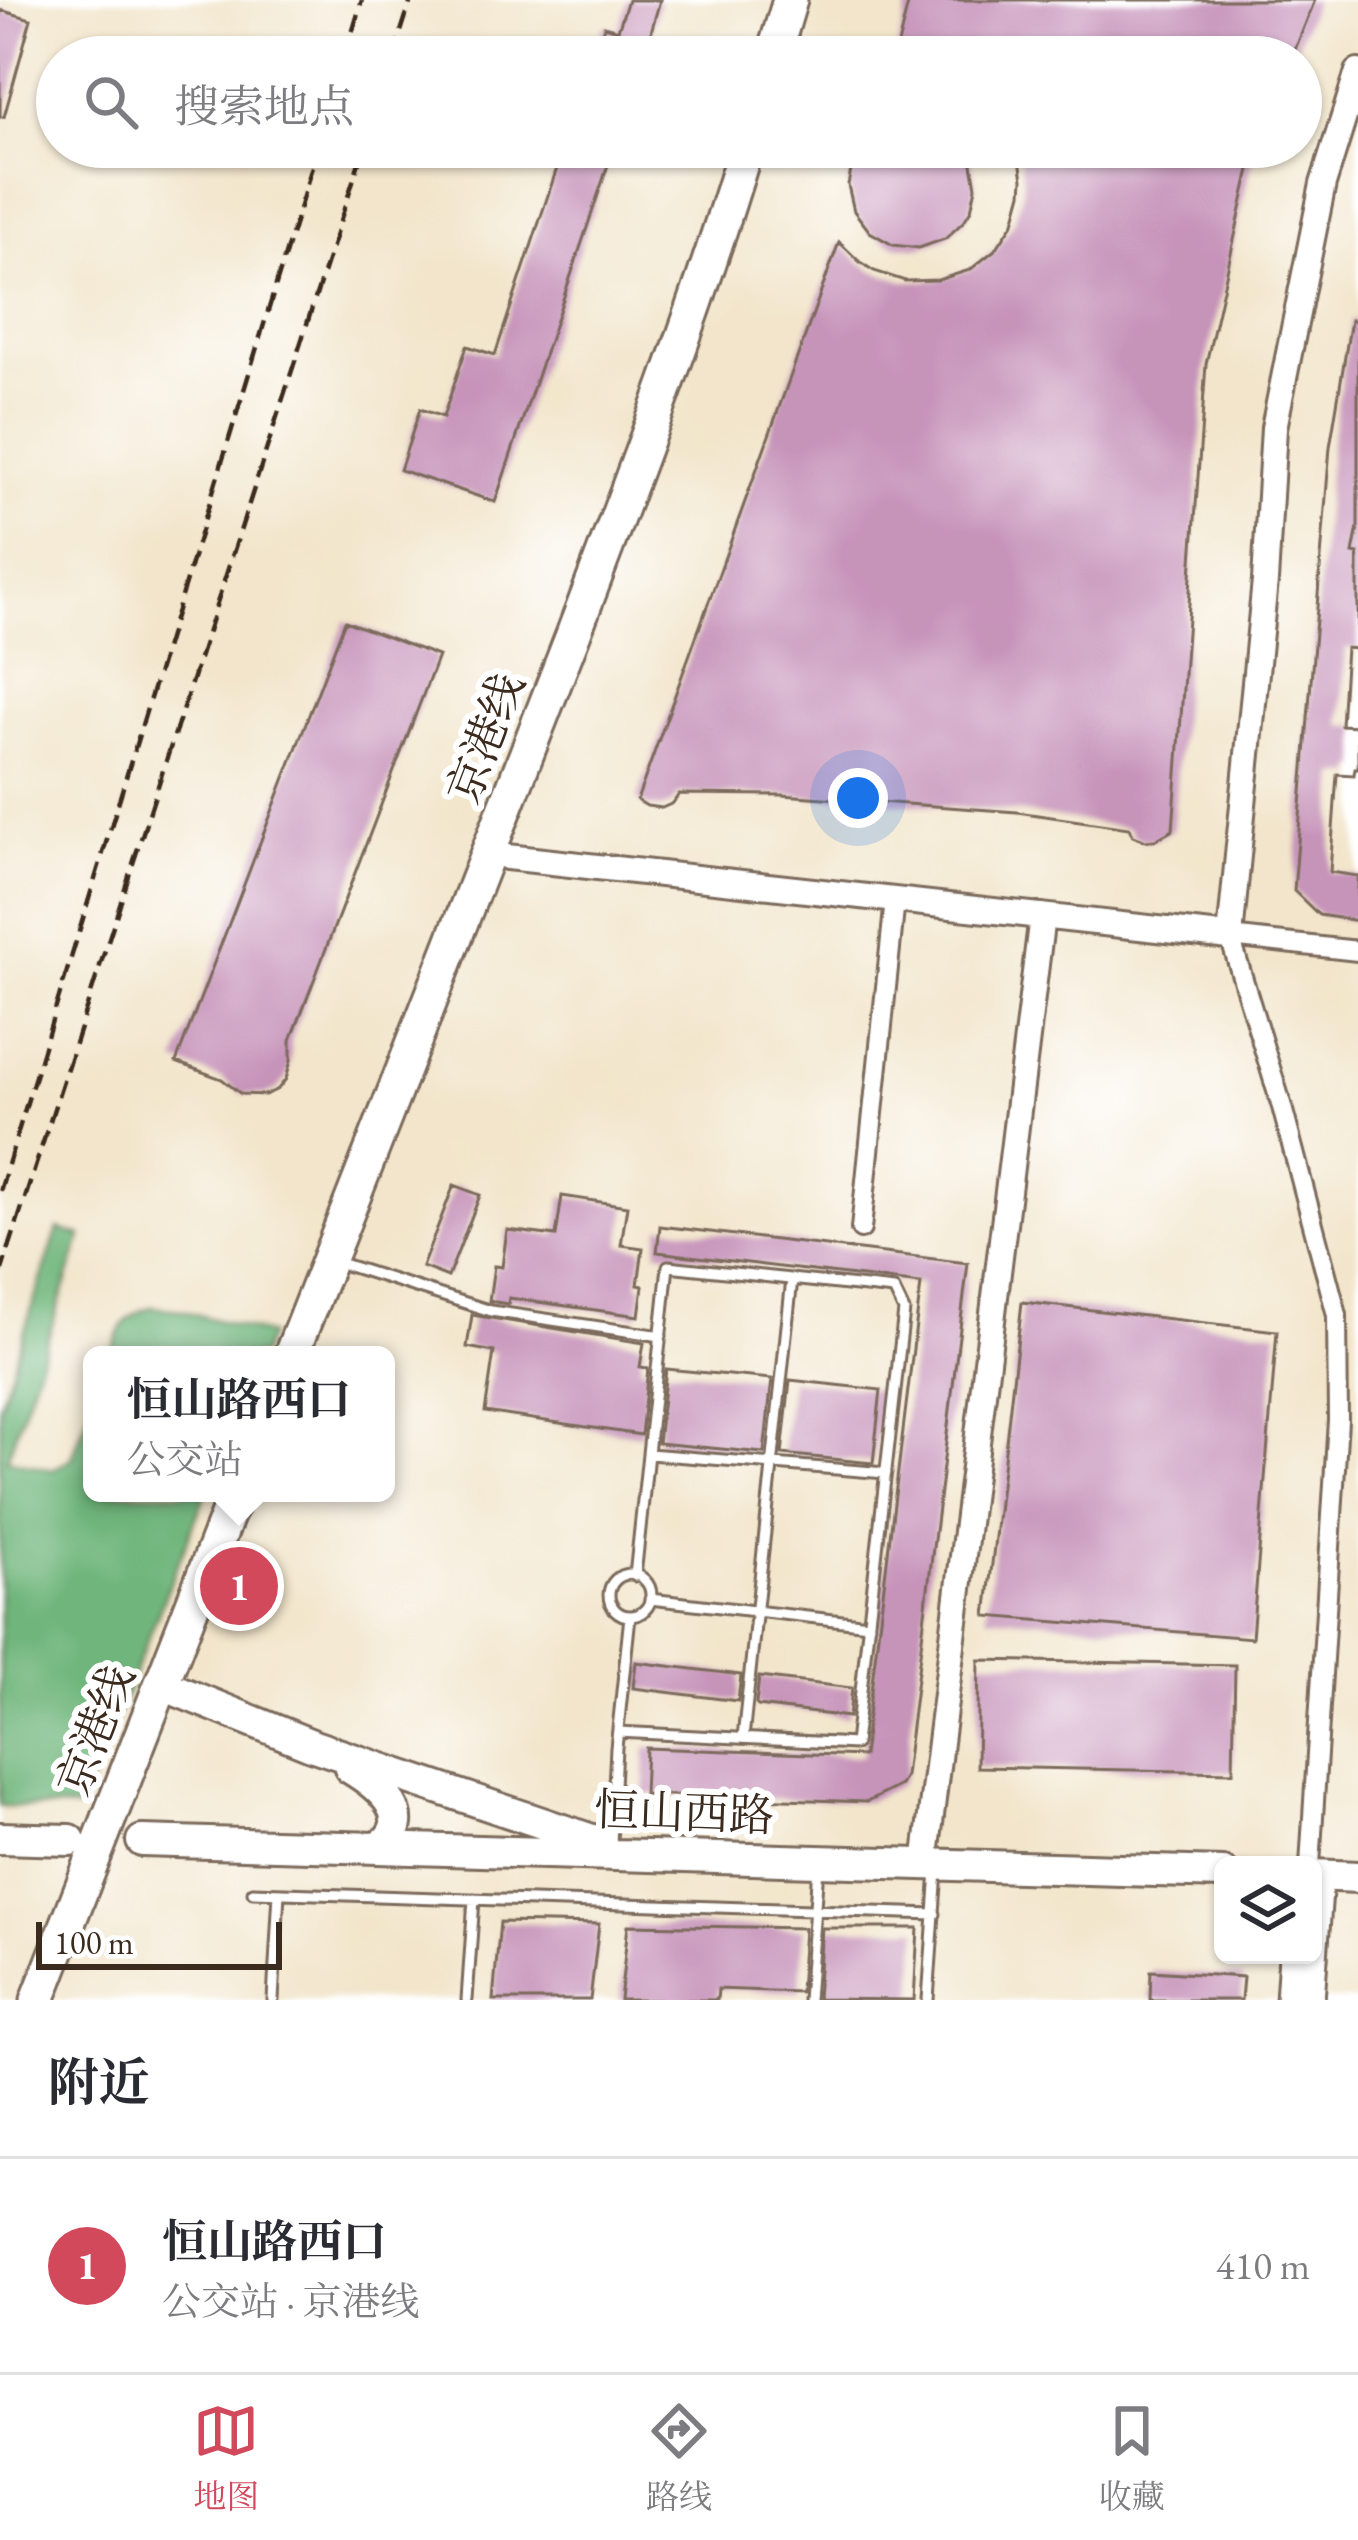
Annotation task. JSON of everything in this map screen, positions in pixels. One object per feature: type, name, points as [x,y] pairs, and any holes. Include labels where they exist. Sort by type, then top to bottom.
[{"type":"highway","points":[[779,36],[790,0]]},
{"type":"highway","points":[[799,36],[809,0]]},
{"type":"highway","name":"京港线","points":[[295,1346],[639,462],[739,168]]},
{"type":"highway","name":"京港线","points":[[314,1346],[656,469],[758,168]]},
{"type":"highway","name":"京港线","points":[[38,2000],[232,1502]]},
{"type":"highway","name":"京港线","points":[[58,2000],[252,1502]]},
{"type":"main road","points":[[178,1690],[314,1746],[585,1840],[662,1856]]},
{"type":"main road","points":[[314,1746],[368,1778],[386,1796],[397,1821],[396,1831],[378,1848]]},
{"type":"main road","points":[[0,1838],[70,1840]]},
{"type":"main road","name":"恒山西路","points":[[142,1841],[1214,1873]]},
{"type":"main road","points":[[1322,1873],[1358,1877]]},
{"type":"main road","points":[[1290,2000],[1292,1964]]},
{"type":"main road","points":[[1310,2000],[1311,1964]]},
{"type":"street","points":[[1315,1856],[1338,1420],[1337,1315],[1294,1149],[1230,937],[1265,581],[1274,428],[1323,184],[1358,72]]},
{"type":"street","points":[[507,857],[1358,951]]},
{"type":"street","points":[[861,1229],[895,900]]},
{"type":"street","points":[[931,1864],[1042,916]]},
{"type":"lane","points":[[346,1265],[490,1311],[661,1336]]},
{"type":"lane","points":[[618,1732],[855,1744],[904,1311],[894,1290],[668,1266],[635,1576]]},
{"type":"lane","points":[[743,1738],[793,1279]]},
{"type":"lane","points":[[649,1454],[886,1474]]},
{"type":"lane","points":[[635,1576],[649,1588],[650,1599],[645,1609],[630,1616],[614,1609],[610,1589],[618,1578],[635,1576]]},
{"type":"lane","points":[[650,1599],[868,1624]]},
{"type":"lane","points":[[611,1845],[630,1616]]},
{"type":"lane","points":[[808,2000],[818,1861]]},
{"type":"lane","points":[[928,2000],[934,1914],[931,1864]]},
{"type":"lane","points":[[253,1892],[934,1914]]},
{"type":"lane","points":[[273,2000],[279,1893]]},
{"type":"lane","points":[[467,2000],[474,1899]]},
{"type":"green space","points":[[58,1229],[82,1236],[7,1459],[53,1470],[72,1458],[83,1428],[83,1502],[202,1502],[80,1809],[0,1806],[0,1405]]},
{"type":"green space","points":[[151,1307],[181,1310],[269,1335],[265,1346],[114,1346],[134,1315]]},
{"type":"building","points":[[628,0],[660,0],[650,36],[601,36],[604,26],[618,30]]},
{"type":"building","points":[[909,0],[1315,0],[1300,36],[900,36]]},
{"type":"building","points":[[0,10],[31,19],[4,117],[0,117]]},
{"type":"building","points":[[557,168],[607,168],[495,502],[400,470],[420,409],[443,417],[467,346],[495,355]]},
{"type":"building","points":[[851,168],[973,168],[976,187],[964,221],[945,239],[919,248],[893,245],[870,232],[854,211],[848,185]]},
{"type":"building","points":[[1021,168],[1250,168],[1206,364],[1173,830],[1145,841],[1133,836],[1129,828],[1017,812],[782,795],[679,794],[662,808],[637,800],[839,242],[874,271],[905,281],[938,280],[970,270],[996,249],[1014,222]]},
{"type":"building","points":[[1351,320],[1358,321],[1358,527],[1353,553],[1358,554],[1358,649],[1346,648],[1341,725],[1358,726],[1358,768],[1354,775],[1337,774],[1330,872],[1358,876],[1358,921],[1319,915],[1294,891],[1330,447]]},
{"type":"building","points":[[345,621],[438,656],[291,1040],[286,1079],[265,1095],[241,1094],[222,1079],[176,1062]]},
{"type":"building","points":[[454,1185],[480,1195],[448,1277],[422,1267]]},
{"type":"building","points":[[562,1196],[627,1206],[621,1245],[643,1248],[639,1316],[509,1298],[508,1304],[489,1301],[494,1266],[502,1267],[507,1230],[556,1236]]},
{"type":"building","points":[[660,1226],[968,1263],[905,1776],[900,1785],[867,1802],[644,1794],[646,1748],[863,1756],[921,1284],[657,1252]]},
{"type":"building","points":[[1022,1302],[1277,1331],[1252,1638],[986,1616]]},
{"type":"building","points":[[472,1315],[644,1343],[640,1367],[648,1368],[641,1435],[485,1412],[494,1352],[467,1347]]},
{"type":"building","points":[[666,1369],[772,1379],[764,1453],[658,1443]]},
{"type":"building","points":[[790,1380],[881,1390],[873,1463],[782,1454]]},
{"type":"building","points":[[979,1660],[1235,1665],[1233,1772],[977,1767]]},
{"type":"building","points":[[636,1662],[741,1675],[738,1701],[633,1688]]},
{"type":"building","points":[[759,1677],[852,1688],[849,1717],[758,1706]]},
{"type":"building","points":[[500,1922],[599,1924],[590,2000],[493,2000]]},
{"type":"building","points":[[628,1925],[804,1928],[800,1992],[718,1989],[717,2000],[620,2000]]},
{"type":"building","points":[[822,1928],[918,1928],[914,2000],[817,1999]]},
{"type":"building","points":[[1151,1971],[1243,1977],[1241,2000],[1150,2000]]},
{"type":"railway","points":[[351,36],[362,0]]},
{"type":"railway","points":[[400,36],[411,0]]},
{"type":"railway","points":[[0,1191],[312,168]]},
{"type":"railway","points":[[0,1276],[357,168]]},
{"type":"place","name":"恒山路西口","points":[[239,1586]]}]
